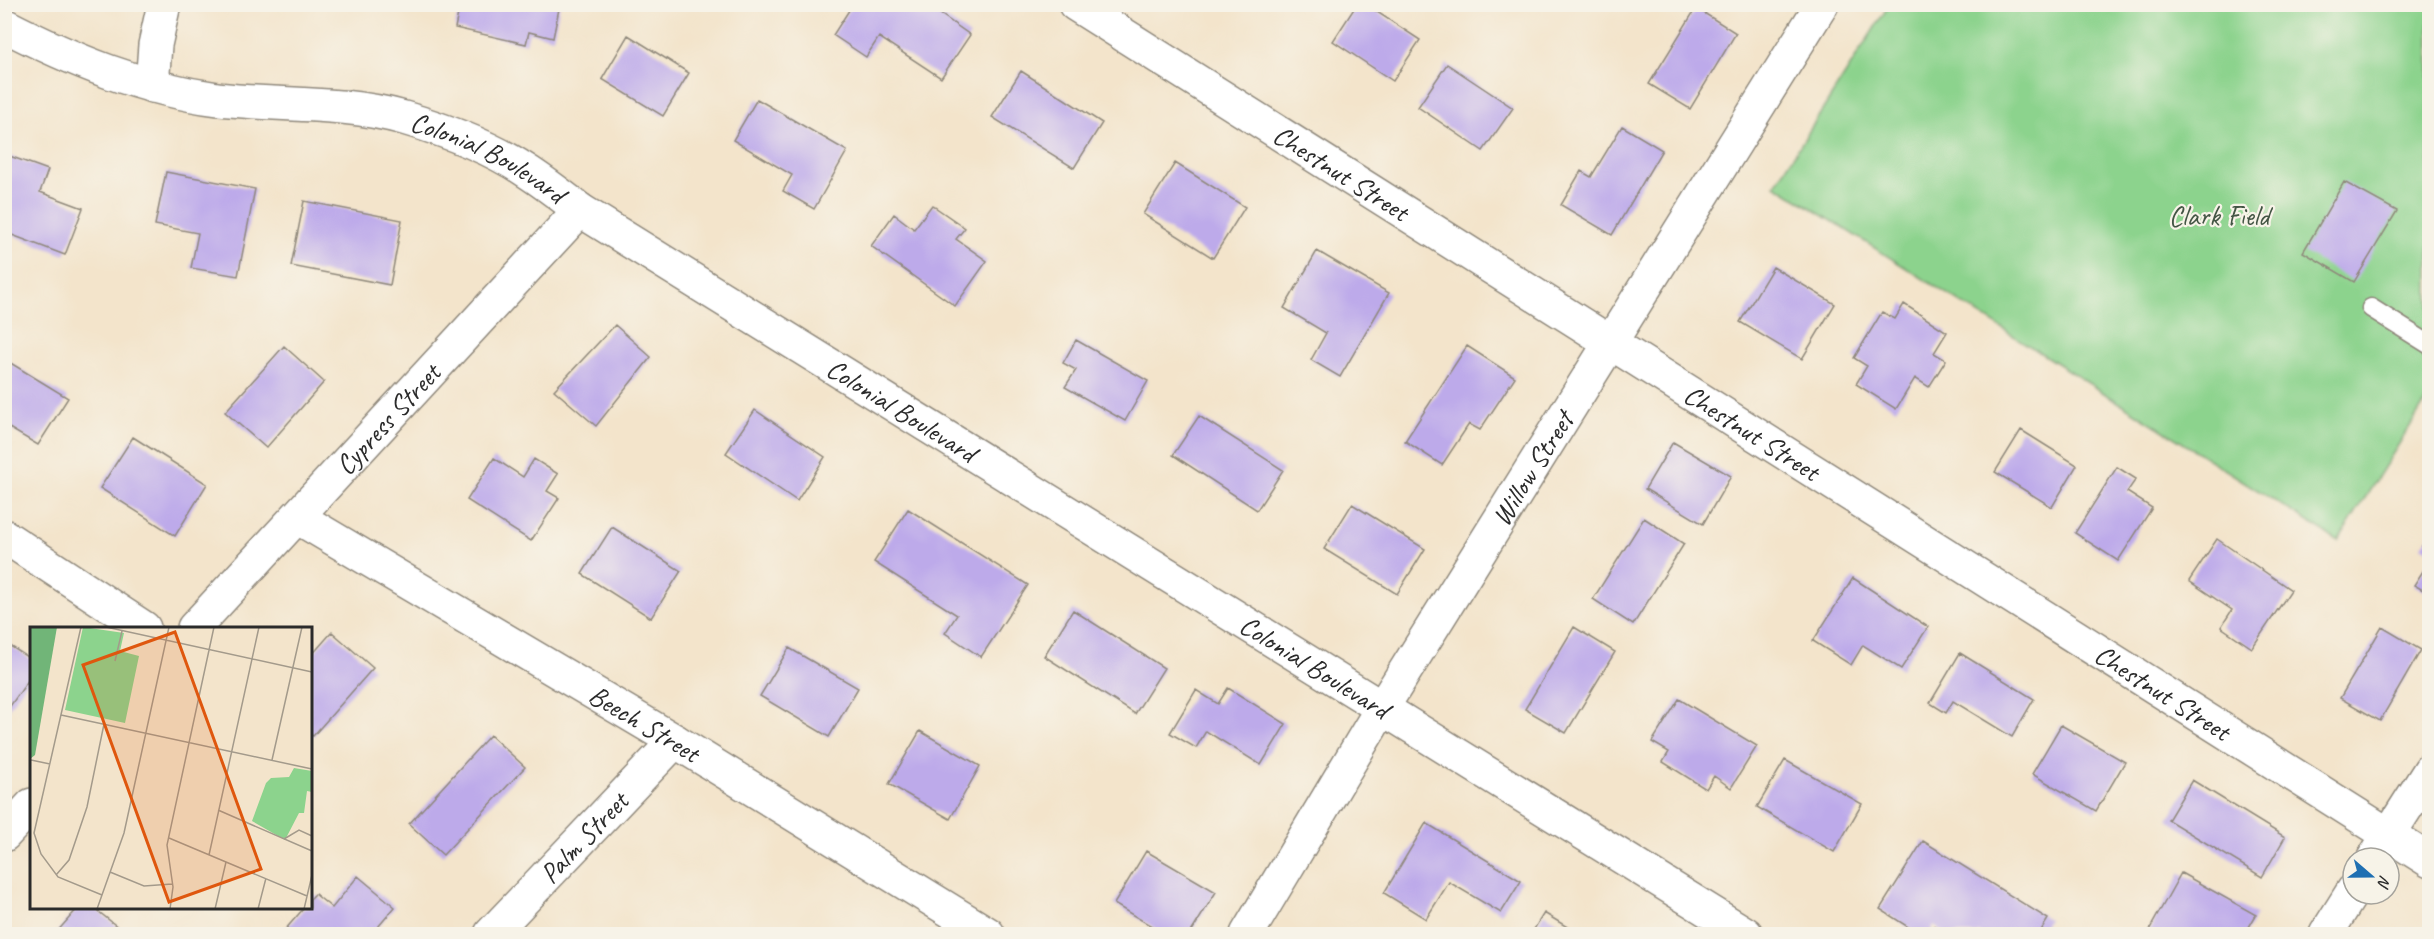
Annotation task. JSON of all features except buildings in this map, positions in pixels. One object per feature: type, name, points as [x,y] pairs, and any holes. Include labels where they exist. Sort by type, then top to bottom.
[{"type":"street","points":[[152,86],[155,45],[164,4]]},
{"type":"street","name":"Chestnut Street","points":[[1075,4],[1611,342],[2379,846]]},
{"type":"street","name":"Willow Street","points":[[1247,934],[1382,708],[1822,4]]},
{"type":"street","name":"Colonial Boulevard","points":[[4,25],[61,54],[152,86],[216,98],[340,106],[402,118],[469,140],[524,169],[580,210],[1746,934]]},
{"type":"street","name":"Cypress Street","points":[[195,627],[580,210]]},
{"type":"street","name":"Beech Street","points":[[297,518],[675,741],[988,934]]},
{"type":"street","points":[[4,536],[142,627]]},
{"type":"street","name":"Palm Street","points":[[491,934],[675,741]]},
{"type":"street","points":[[2382,846],[2430,770]]},
{"type":"street","points":[[4,835],[30,807]]},
{"type":"street","name":"Chestnut Street","points":[[2401,853],[2430,861]]},
{"type":"street","points":[[2326,934],[2344,906]]},
{"type":"lane","points":[[2371,308],[2430,345]]},
{"type":"green space","name":"Clark Field","points":[[1889,5],[2429,5],[2429,396],[2338,541],[1775,185]]}]
